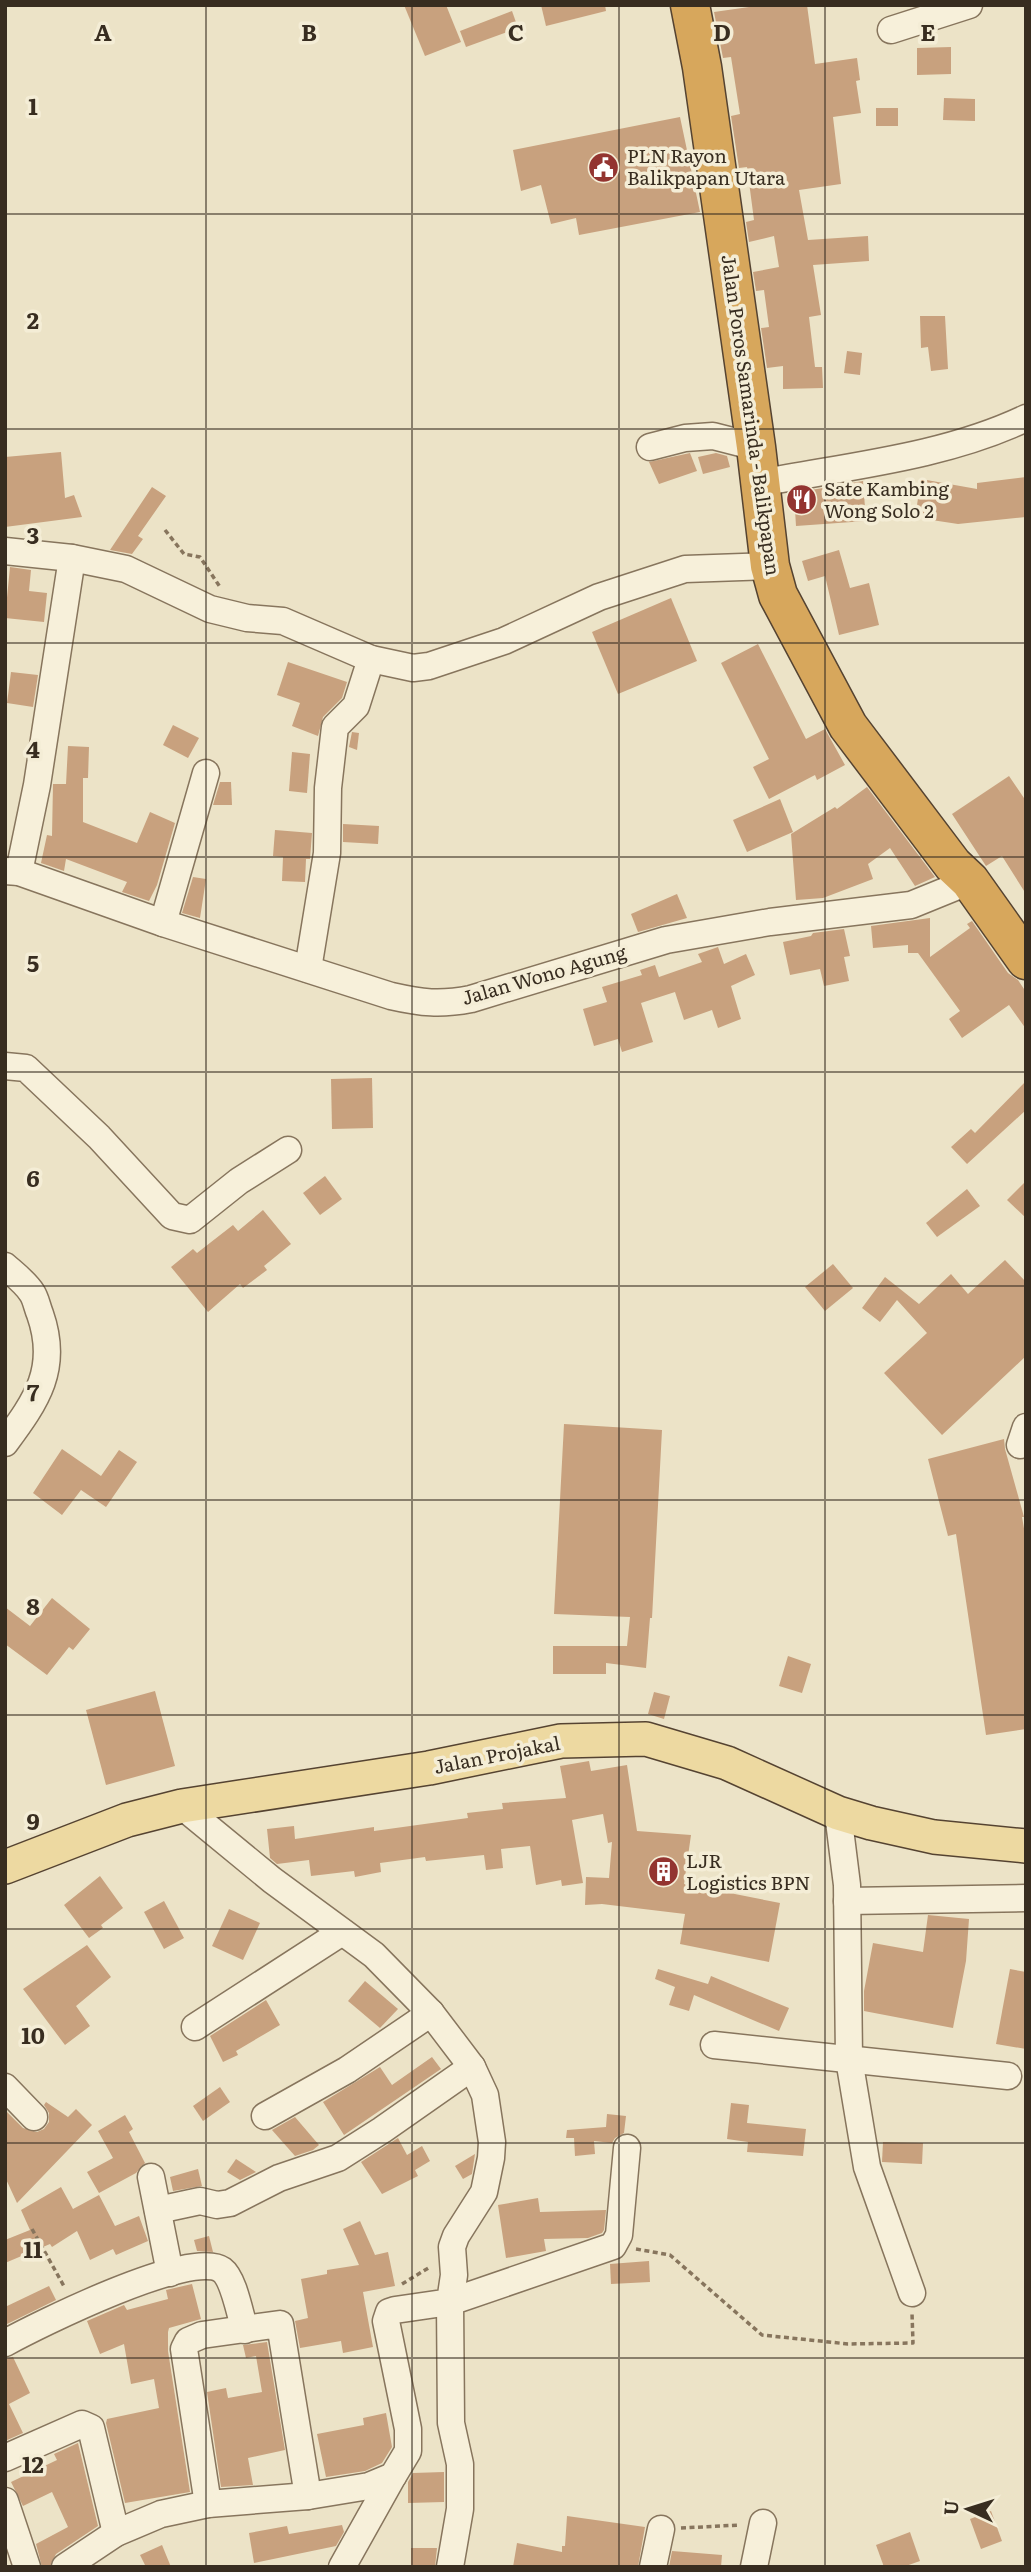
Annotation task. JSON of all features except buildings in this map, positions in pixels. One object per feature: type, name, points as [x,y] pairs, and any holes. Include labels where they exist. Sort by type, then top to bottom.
[{"type":"highway","name":"Jalan Poros Samarinda - Balikpapan","points":[[690,5],[702,66],[770,566],[778,595],[848,726],[953,865],[970,881],[1026,960]]},
{"type":"main road","name":"Jalan Projakal","points":[[5,1867],[127,1820],[182,1806],[429,1768],[561,1741],[646,1739],[727,1763],[838,1813],[871,1824],[934,1837],[1026,1846]]},
{"type":"street","points":[[891,30],[969,5]]},
{"type":"street","points":[[650,447],[685,438],[713,436],[758,465],[919,452],[990,433],[1026,418]]},
{"type":"street","points":[[5,551],[72,558],[126,569],[211,609],[247,618],[283,621],[371,659],[412,668],[429,666],[505,641],[598,597],[685,569],[770,566]]},
{"type":"street","points":[[12,872],[40,772],[72,558]]},
{"type":"street","points":[[308,969],[327,853],[328,788],[335,727],[356,706],[371,659]]},
{"type":"street","points":[[163,923],[206,773]]},
{"type":"street","name":"Jalan Wono Agung","points":[[12,872],[391,996],[421,1003],[444,1004],[471,999],[666,940],[770,922],[911,905],[970,881]]},
{"type":"street","points":[[5,1066],[26,1068],[99,1137],[172,1216],[190,1220],[239,1181],[288,1150]]},
{"type":"street","points":[[5,1266],[32,1293],[46,1331],[47,1369],[41,1389],[30,1410],[5,1443]]},
{"type":"street","points":[[182,1806],[272,1880],[374,1955],[431,2012],[472,2067],[485,2095],[492,2142],[484,2192],[452,2247],[454,2275],[450,2302],[451,2423],[460,2464],[460,2509],[450,2567]]},
{"type":"street","points":[[838,1813],[847,1901],[849,2059],[867,2167],[912,2293]]},
{"type":"street","points":[[847,1901],[1026,1898]]},
{"type":"street","points":[[195,2027],[342,1932]]},
{"type":"street","points":[[265,2116],[347,2070],[431,2012]]},
{"type":"street","points":[[714,2045],[1008,2076]]},
{"type":"street","points":[[158,2210],[200,2201],[217,2205],[230,2203],[279,2178],[338,2158],[472,2067]]},
{"type":"street","points":[[5,2087],[34,2116]]},
{"type":"street","points":[[342,2567],[408,2451],[408,2429],[386,2321],[389,2312],[450,2302],[613,2246],[619,2235],[627,2148]]},
{"type":"street","points":[[151,2176],[170,2273]]},
{"type":"street","points":[[5,2343],[99,2298],[170,2273],[208,2266],[221,2269],[230,2281],[246,2330]]},
{"type":"street","points":[[208,2504],[184,2349],[188,2341],[202,2335],[280,2325],[308,2496]]},
{"type":"street","points":[[5,2458],[82,2424],[87,2425],[91,2428],[116,2533]]},
{"type":"street","points":[[65,2567],[116,2533],[161,2514],[208,2504],[308,2496],[369,2486],[393,2476]]},
{"type":"street","points":[[5,2501],[27,2567]]},
{"type":"street","points":[[754,2567],[763,2523]]},
{"type":"street","points":[[653,2567],[661,2529]]},
{"type":"path","points":[[165,530],[184,554],[200,557],[216,582],[247,618]]},
{"type":"path","points":[[32,2229],[76,2309]]},
{"type":"path","points":[[613,2246],[670,2255],[762,2336],[848,2344],[913,2343],[912,2293]]},
{"type":"path","points":[[661,2529],[763,2523]]},
{"type":"place","name":"PLN Rayon Balikpapan Utara","points":[[604,167]]},
{"type":"place","name":"Sate Kambing Wong Solo 2","points":[[801,500]]},
{"type":"place","name":"LJR Logistics BPN","points":[[663,1872]]}]
